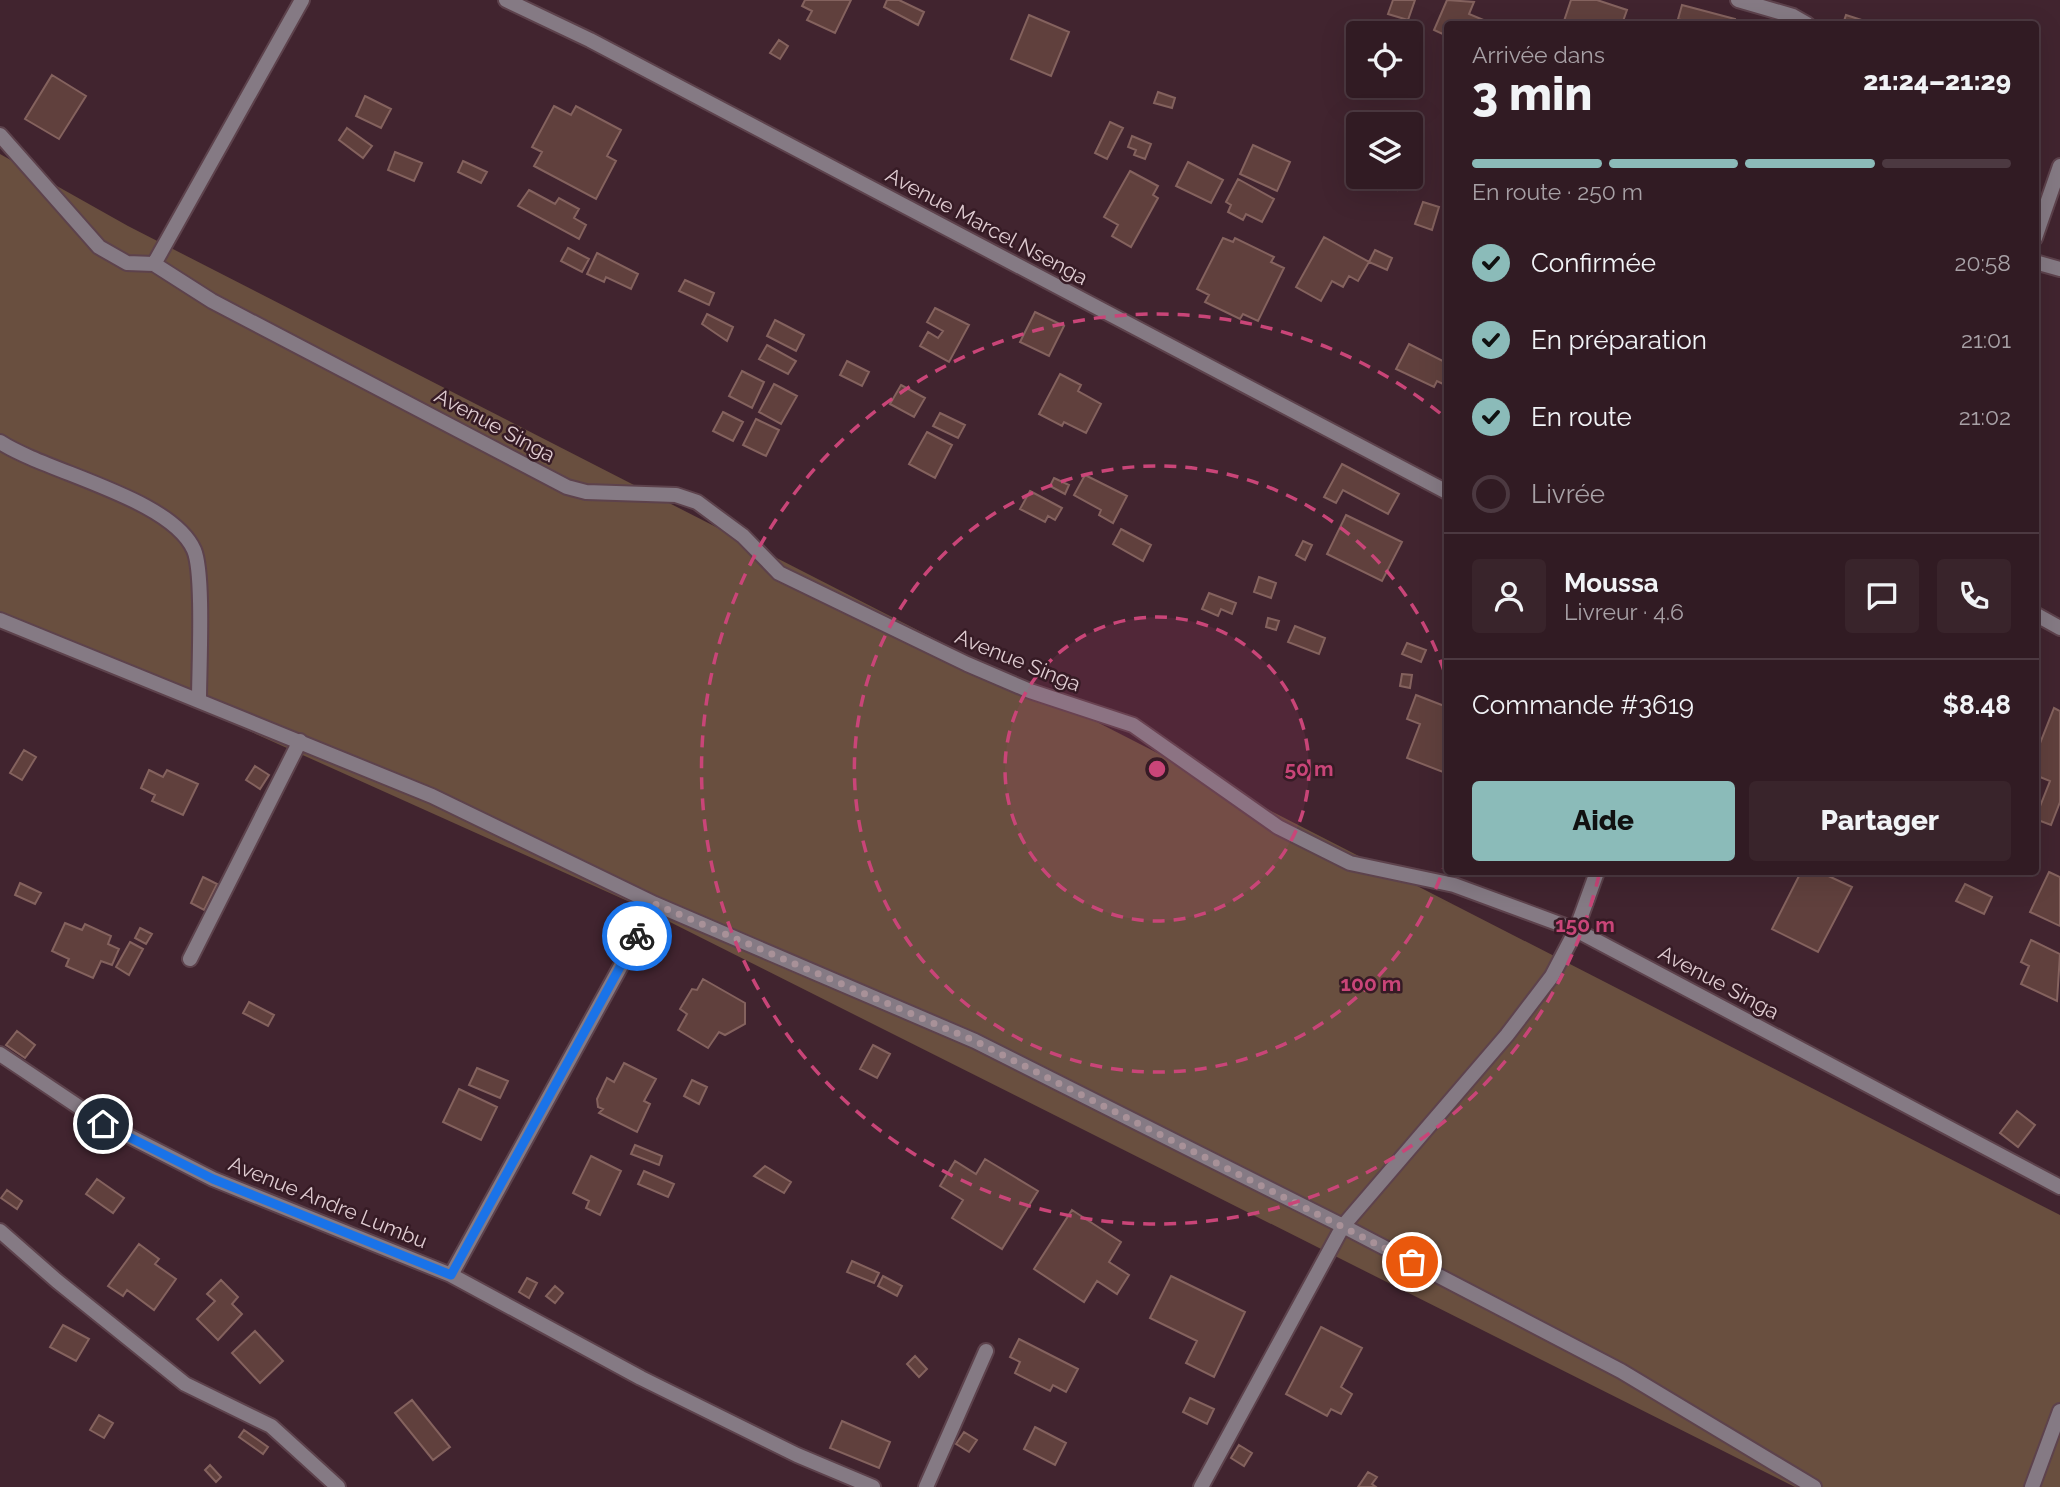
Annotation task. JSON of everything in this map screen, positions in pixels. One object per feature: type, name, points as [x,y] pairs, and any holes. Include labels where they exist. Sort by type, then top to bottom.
[{"type":"street","points":[[154,264],[302,0]]},
{"type":"street","name":"Avenue Marcel Nsenga","points":[[506,0],[614,53],[1444,490]]},
{"type":"street","points":[[1738,0],[1802,21]]},
{"type":"street","name":"Avenue Singa","points":[[0,135],[99,247],[127,263],[154,264],[212,301],[568,487],[586,492],[676,495],[697,502],[743,536],[779,573],[967,664],[1030,691],[1133,724],[1278,827],[1350,863],[1454,885],[1576,930],[2060,1187]]},
{"type":"street","points":[[2039,226],[2060,166]]},
{"type":"street","points":[[2039,263],[2060,269]]},
{"type":"street","points":[[0,442],[160,514],[183,534],[195,551],[199,700]]},
{"type":"street","points":[[2039,616],[2060,628]]},
{"type":"street","points":[[0,620],[432,796],[655,904],[975,1041],[1343,1226],[1621,1371],[1814,1487]]},
{"type":"street","points":[[190,959],[300,741]]},
{"type":"street","points":[[1201,1487],[1343,1226],[1507,1035],[1552,975],[1576,930],[1596,875]]},
{"type":"street","points":[[451,1275],[655,904]]},
{"type":"street","name":"Avenue Andre Lumbu","points":[[0,1054],[103,1124],[213,1179],[451,1275],[641,1378],[797,1455],[873,1487]]},
{"type":"street","points":[[0,1231],[184,1384],[271,1426],[338,1487]]},
{"type":"street","points":[[926,1487],[986,1351]]},
{"type":"street","points":[[2032,1487],[2060,1410]]},
{"type":"shaded area","points":[[0,154],[128,226],[2060,1215],[2060,1487],[1795,1487],[632,903],[0,619]]},
{"type":"building","points":[[805,0],[851,0],[835,33],[807,20],[812,11],[802,6]]},
{"type":"building","points":[[887,0],[899,0],[924,12],[918,25],[884,7]]},
{"type":"building","points":[[1393,0],[1415,0],[1408,20],[1388,14]]},
{"type":"building","points":[[1447,0],[1474,2],[1469,14],[1486,21],[1444,21],[1444,35],[1434,30]]},
{"type":"building","points":[[1571,0],[1597,0],[1627,10],[1623,21],[1564,21]]},
{"type":"building","points":[[1682,5],[1735,19],[1684,21],[1678,19]]},
{"type":"building","points":[[1029,15],[1069,32],[1051,76],[1011,59]]},
{"type":"building","points":[[1846,15],[1865,21],[1844,21]]},
{"type":"building","points":[[779,40],[788,46],[780,59],[770,53]]},
{"type":"building","points":[[52,75],[86,96],[59,139],[25,119]]},
{"type":"building","points":[[1158,92],[1175,98],[1172,108],[1154,103]]},
{"type":"building","points":[[365,96],[391,109],[381,128],[356,116]]},
{"type":"building","points":[[554,106],[571,115],[576,106],[621,130],[607,156],[616,161],[596,199],[534,166],[542,152],[532,147]]},
{"type":"building","points":[[1110,122],[1123,128],[1107,159],[1095,153]]},
{"type":"building","points":[[347,128],[372,146],[363,158],[339,140]]},
{"type":"building","points":[[1132,136],[1151,144],[1145,159],[1134,155],[1136,150],[1128,147]]},
{"type":"building","points":[[1253,145],[1290,162],[1277,191],[1240,174]]},
{"type":"building","points":[[395,152],[422,163],[414,181],[388,170]]},
{"type":"building","points":[[463,161],[487,172],[481,183],[458,172]]},
{"type":"building","points":[[1188,162],[1223,180],[1211,203],[1176,186]]},
{"type":"building","points":[[1130,171],[1158,186],[1153,195],[1158,198],[1131,247],[1112,236],[1118,225],[1104,217]]},
{"type":"building","points":[[1238,179],[1274,199],[1262,222],[1246,214],[1243,220],[1228,212],[1231,205],[1226,202]]},
{"type":"building","points":[[529,190],[555,204],[559,198],[579,209],[574,218],[586,225],[579,239],[518,206]]},
{"type":"building","points":[[1423,202],[1439,207],[1432,230],[1415,224]]},
{"type":"building","points":[[1324,237],[1369,262],[1358,281],[1349,276],[1343,287],[1332,281],[1321,301],[1296,287]]},
{"type":"building","points":[[1223,238],[1233,242],[1235,238],[1274,257],[1271,262],[1284,268],[1258,321],[1243,314],[1240,319],[1205,302],[1209,295],[1197,289]]},
{"type":"building","points":[[568,248],[589,259],[582,272],[561,261]]},
{"type":"building","points":[[1375,250],[1392,258],[1387,270],[1369,262]]},
{"type":"building","points":[[597,253],[638,274],[631,289],[606,277],[604,282],[587,274]]},
{"type":"building","points":[[685,280],[714,293],[709,305],[679,291]]},
{"type":"building","points":[[935,308],[969,325],[949,362],[920,346],[928,332],[938,338],[943,331],[927,322]]},
{"type":"building","points":[[1035,312],[1064,326],[1049,356],[1020,342]]},
{"type":"building","points":[[707,314],[733,327],[727,341],[702,324]]},
{"type":"building","points":[[775,320],[804,335],[796,351],[767,336]]},
{"type":"building","points":[[1409,344],[1444,362],[1444,384],[1437,381],[1434,387],[1396,369]]},
{"type":"building","points":[[767,345],[796,361],[788,374],[759,359]]},
{"type":"building","points":[[847,361],[869,372],[862,386],[840,375]]},
{"type":"building","points":[[742,371],[764,382],[752,408],[729,396]]},
{"type":"building","points":[[1060,374],[1081,385],[1078,391],[1101,404],[1086,433],[1064,422],[1062,426],[1039,414]]},
{"type":"building","points":[[774,384],[797,396],[781,424],[759,412]]},
{"type":"building","points":[[901,385],[925,398],[914,417],[890,404]]},
{"type":"building","points":[[723,412],[743,422],[733,441],[713,431]]},
{"type":"building","points":[[940,413],[965,425],[958,438],[933,426]]},
{"type":"building","points":[[756,419],[779,430],[766,456],[743,445]]},
{"type":"building","points":[[927,432],[952,445],[935,478],[909,464]]},
{"type":"building","points":[[1342,464],[1399,494],[1388,514],[1343,490],[1336,503],[1324,497]]},
{"type":"building","points":[[1085,475],[1127,496],[1113,523],[1099,515],[1101,510],[1074,495]]},
{"type":"building","points":[[1054,478],[1069,485],[1065,494],[1050,486]]},
{"type":"building","points":[[1030,491],[1062,508],[1055,520],[1048,516],[1045,522],[1020,509]]},
{"type":"building","points":[[1346,515],[1402,542],[1382,581],[1327,554]]},
{"type":"building","points":[[1121,529],[1151,545],[1143,561],[1113,544]]},
{"type":"building","points":[[1303,541],[1312,545],[1305,560],[1296,555]]},
{"type":"building","points":[[1259,577],[1276,583],[1271,598],[1254,592]]},
{"type":"building","points":[[1209,593],[1236,603],[1232,614],[1221,609],[1218,616],[1202,609]]},
{"type":"building","points":[[1268,618],[1279,621],[1276,630],[1266,627]]},
{"type":"building","points":[[1295,626],[1325,638],[1319,654],[1288,642]]},
{"type":"building","points":[[1407,643],[1426,650],[1421,662],[1402,654]]},
{"type":"building","points":[[1402,674],[1412,675],[1410,688],[1400,686]]},
{"type":"building","points":[[1416,695],[1444,706],[1443,772],[1407,758],[1420,724],[1407,719]]},
{"type":"building","points":[[2054,708],[2060,711],[2060,802],[2051,825],[2039,820],[2039,809],[2050,781],[2039,777],[2039,746]]},
{"type":"building","points":[[24,750],[36,757],[22,780],[10,773]]},
{"type":"building","points":[[255,766],[269,775],[260,789],[246,780]]},
{"type":"building","points":[[149,770],[163,777],[167,770],[198,784],[183,815],[152,801],[155,795],[141,788]]},
{"type":"building","points":[[2049,872],[2060,877],[2060,926],[2030,912]]},
{"type":"building","points":[[1799,875],[1826,875],[1852,887],[1818,952],[1772,929]]},
{"type":"building","points":[[203,877],[217,884],[204,910],[191,903]]},
{"type":"building","points":[[20,883],[41,893],[35,904],[15,895]]},
{"type":"building","points":[[1965,884],[1992,897],[1984,914],[1956,901]]},
{"type":"building","points":[[65,923],[82,930],[85,924],[111,936],[108,944],[119,949],[112,965],[101,961],[93,978],[66,966],[69,959],[52,951]]},
{"type":"building","points":[[140,928],[152,934],[146,944],[135,938]]},
{"type":"building","points":[[2031,940],[2060,954],[2057,1001],[2021,984],[2029,966],[2021,962]]},
{"type":"building","points":[[130,942],[143,949],[129,975],[116,967]]},
{"type":"building","points":[[703,979],[745,1003],[745,1024],[725,1035],[719,1032],[708,1048],[678,1030],[687,1014],[680,1009],[692,989],[697,990]]},
{"type":"building","points":[[249,1002],[274,1015],[268,1026],[243,1013]]},
{"type":"building","points":[[17,1031],[35,1045],[25,1058],[6,1045]]},
{"type":"building","points":[[873,1045],[890,1054],[877,1078],[860,1069]]},
{"type":"building","points":[[624,1063],[656,1079],[644,1101],[650,1104],[637,1132],[599,1113],[603,1109],[598,1107],[597,1099],[607,1078],[614,1082]]},
{"type":"building","points":[[477,1068],[508,1081],[500,1098],[469,1085]]},
{"type":"building","points":[[692,1080],[707,1087],[699,1104],[684,1096]]},
{"type":"building","points":[[459,1089],[497,1107],[481,1140],[443,1122]]},
{"type":"building","points":[[2017,1111],[2035,1125],[2018,1147],[2000,1133]]},
{"type":"building","points":[[635,1145],[662,1156],[659,1165],[631,1154]]},
{"type":"building","points":[[591,1156],[621,1171],[600,1215],[586,1208],[589,1201],[573,1193]]},
{"type":"building","points":[[985,1159],[1038,1191],[1002,1249],[952,1218],[963,1200],[940,1186],[955,1161],[976,1174]]},
{"type":"building","points":[[765,1166],[791,1182],[784,1193],[754,1176]]},
{"type":"building","points":[[644,1171],[674,1184],[668,1197],[638,1184]]},
{"type":"building","points":[[97,1179],[124,1198],[113,1213],[86,1194]]},
{"type":"building","points":[[7,1190],[22,1201],[17,1209],[1,1198]]},
{"type":"building","points":[[1072,1210],[1121,1242],[1109,1262],[1129,1275],[1117,1294],[1097,1281],[1084,1302],[1034,1269]]},
{"type":"building","points":[[139,1244],[159,1259],[155,1264],[176,1279],[154,1310],[127,1290],[123,1296],[108,1286]]},
{"type":"building","points":[[852,1261],[879,1273],[874,1283],[847,1272]]},
{"type":"building","points":[[883,1276],[902,1286],[897,1296],[878,1286]]},
{"type":"building","points":[[1171,1276],[1245,1312],[1214,1377],[1186,1363],[1197,1341],[1150,1318]]},
{"type":"building","points":[[527,1278],[537,1283],[529,1298],[519,1292]]},
{"type":"building","points":[[221,1280],[238,1297],[232,1304],[242,1314],[218,1340],[197,1319],[215,1301],[207,1294]]},
{"type":"building","points":[[555,1286],[563,1293],[555,1303],[546,1296]]},
{"type":"building","points":[[63,1325],[89,1339],[76,1361],[50,1347]]},
{"type":"building","points":[[1321,1327],[1362,1348],[1341,1387],[1352,1394],[1341,1414],[1331,1409],[1327,1416],[1286,1394]]},
{"type":"building","points":[[255,1331],[283,1361],[260,1383],[232,1353]]},
{"type":"building","points":[[1019,1339],[1078,1369],[1066,1392],[1053,1385],[1050,1391],[1015,1373],[1020,1362],[1010,1357]]},
{"type":"building","points":[[915,1356],[927,1369],[919,1377],[907,1364]]},
{"type":"building","points":[[1190,1398],[1214,1409],[1207,1424],[1183,1412]]},
{"type":"building","points":[[412,1400],[450,1447],[433,1460],[395,1413]]},
{"type":"building","points":[[99,1415],[113,1423],[104,1438],[90,1430]]},
{"type":"building","points":[[842,1421],[890,1442],[879,1468],[830,1448]]},
{"type":"building","points":[[1035,1427],[1066,1443],[1055,1465],[1024,1449]]},
{"type":"building","points":[[244,1430],[268,1447],[263,1454],[239,1437]]},
{"type":"building","points":[[964,1432],[977,1440],[969,1452],[956,1444]]},
{"type":"building","points":[[1239,1445],[1252,1453],[1244,1466],[1231,1458]]},
{"type":"building","points":[[210,1465],[221,1477],[216,1482],[205,1470]]},
{"type":"building","points":[[1368,1472],[1377,1477],[1372,1484],[1376,1487],[1358,1487]]},
{"type":"way so far","points":[[637,936],[655,904],[975,1041],[1412,1262]]},
{"type":"route","points":[[103,1124],[213,1179],[451,1275],[637,936]]}]
